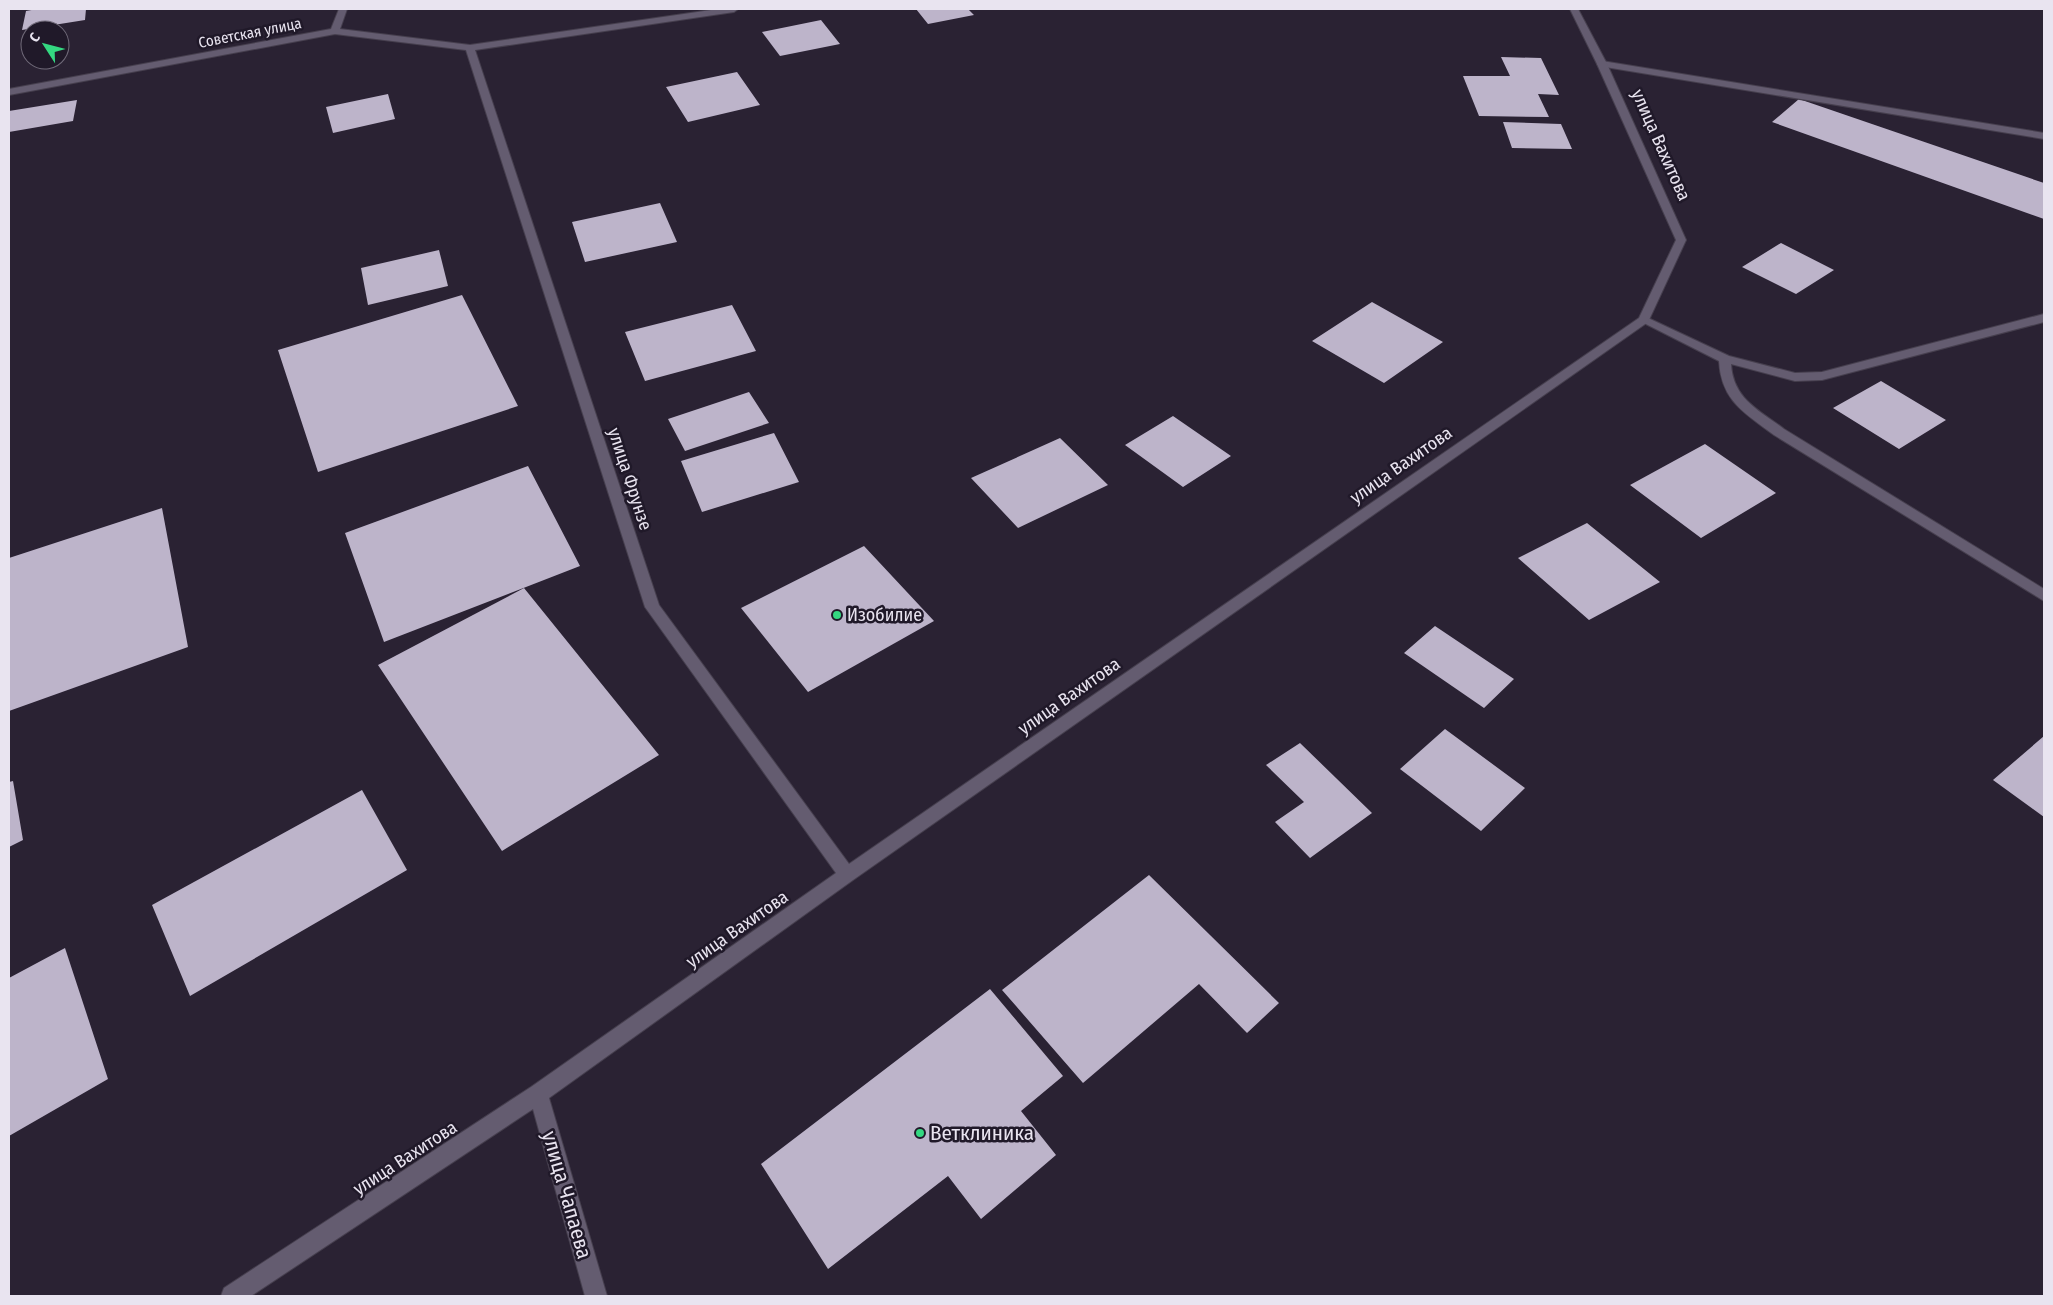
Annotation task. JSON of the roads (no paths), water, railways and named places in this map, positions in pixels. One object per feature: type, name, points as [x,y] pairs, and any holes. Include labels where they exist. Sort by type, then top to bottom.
[{"type":"street","points":[[335,31],[343,9]]},
{"type":"street","name":"Советская улица","points":[[9,92],[335,31],[470,48],[734,9]]},
{"type":"street","name":"улица Вахитова","points":[[232,1296],[538,1094],[847,875],[1644,320],[1681,240],[1602,64],[1574,9]]},
{"type":"street","name":"улица Фрунзе","points":[[470,48],[652,607],[847,875]]},
{"type":"street","points":[[1602,64],[2044,136]]},
{"type":"street","points":[[1644,320],[1725,359],[1795,377],[1822,376],[2044,318]]},
{"type":"street","points":[[1725,359],[1726,378],[1739,402],[1779,432],[2044,596]]},
{"type":"street","name":"улица Чапаева","points":[[538,1094],[596,1296]]},
{"type":"place","name":"Изобилие","points":[[837,615]]},
{"type":"place","name":"Ветклиника","points":[[920,1133]]}]
